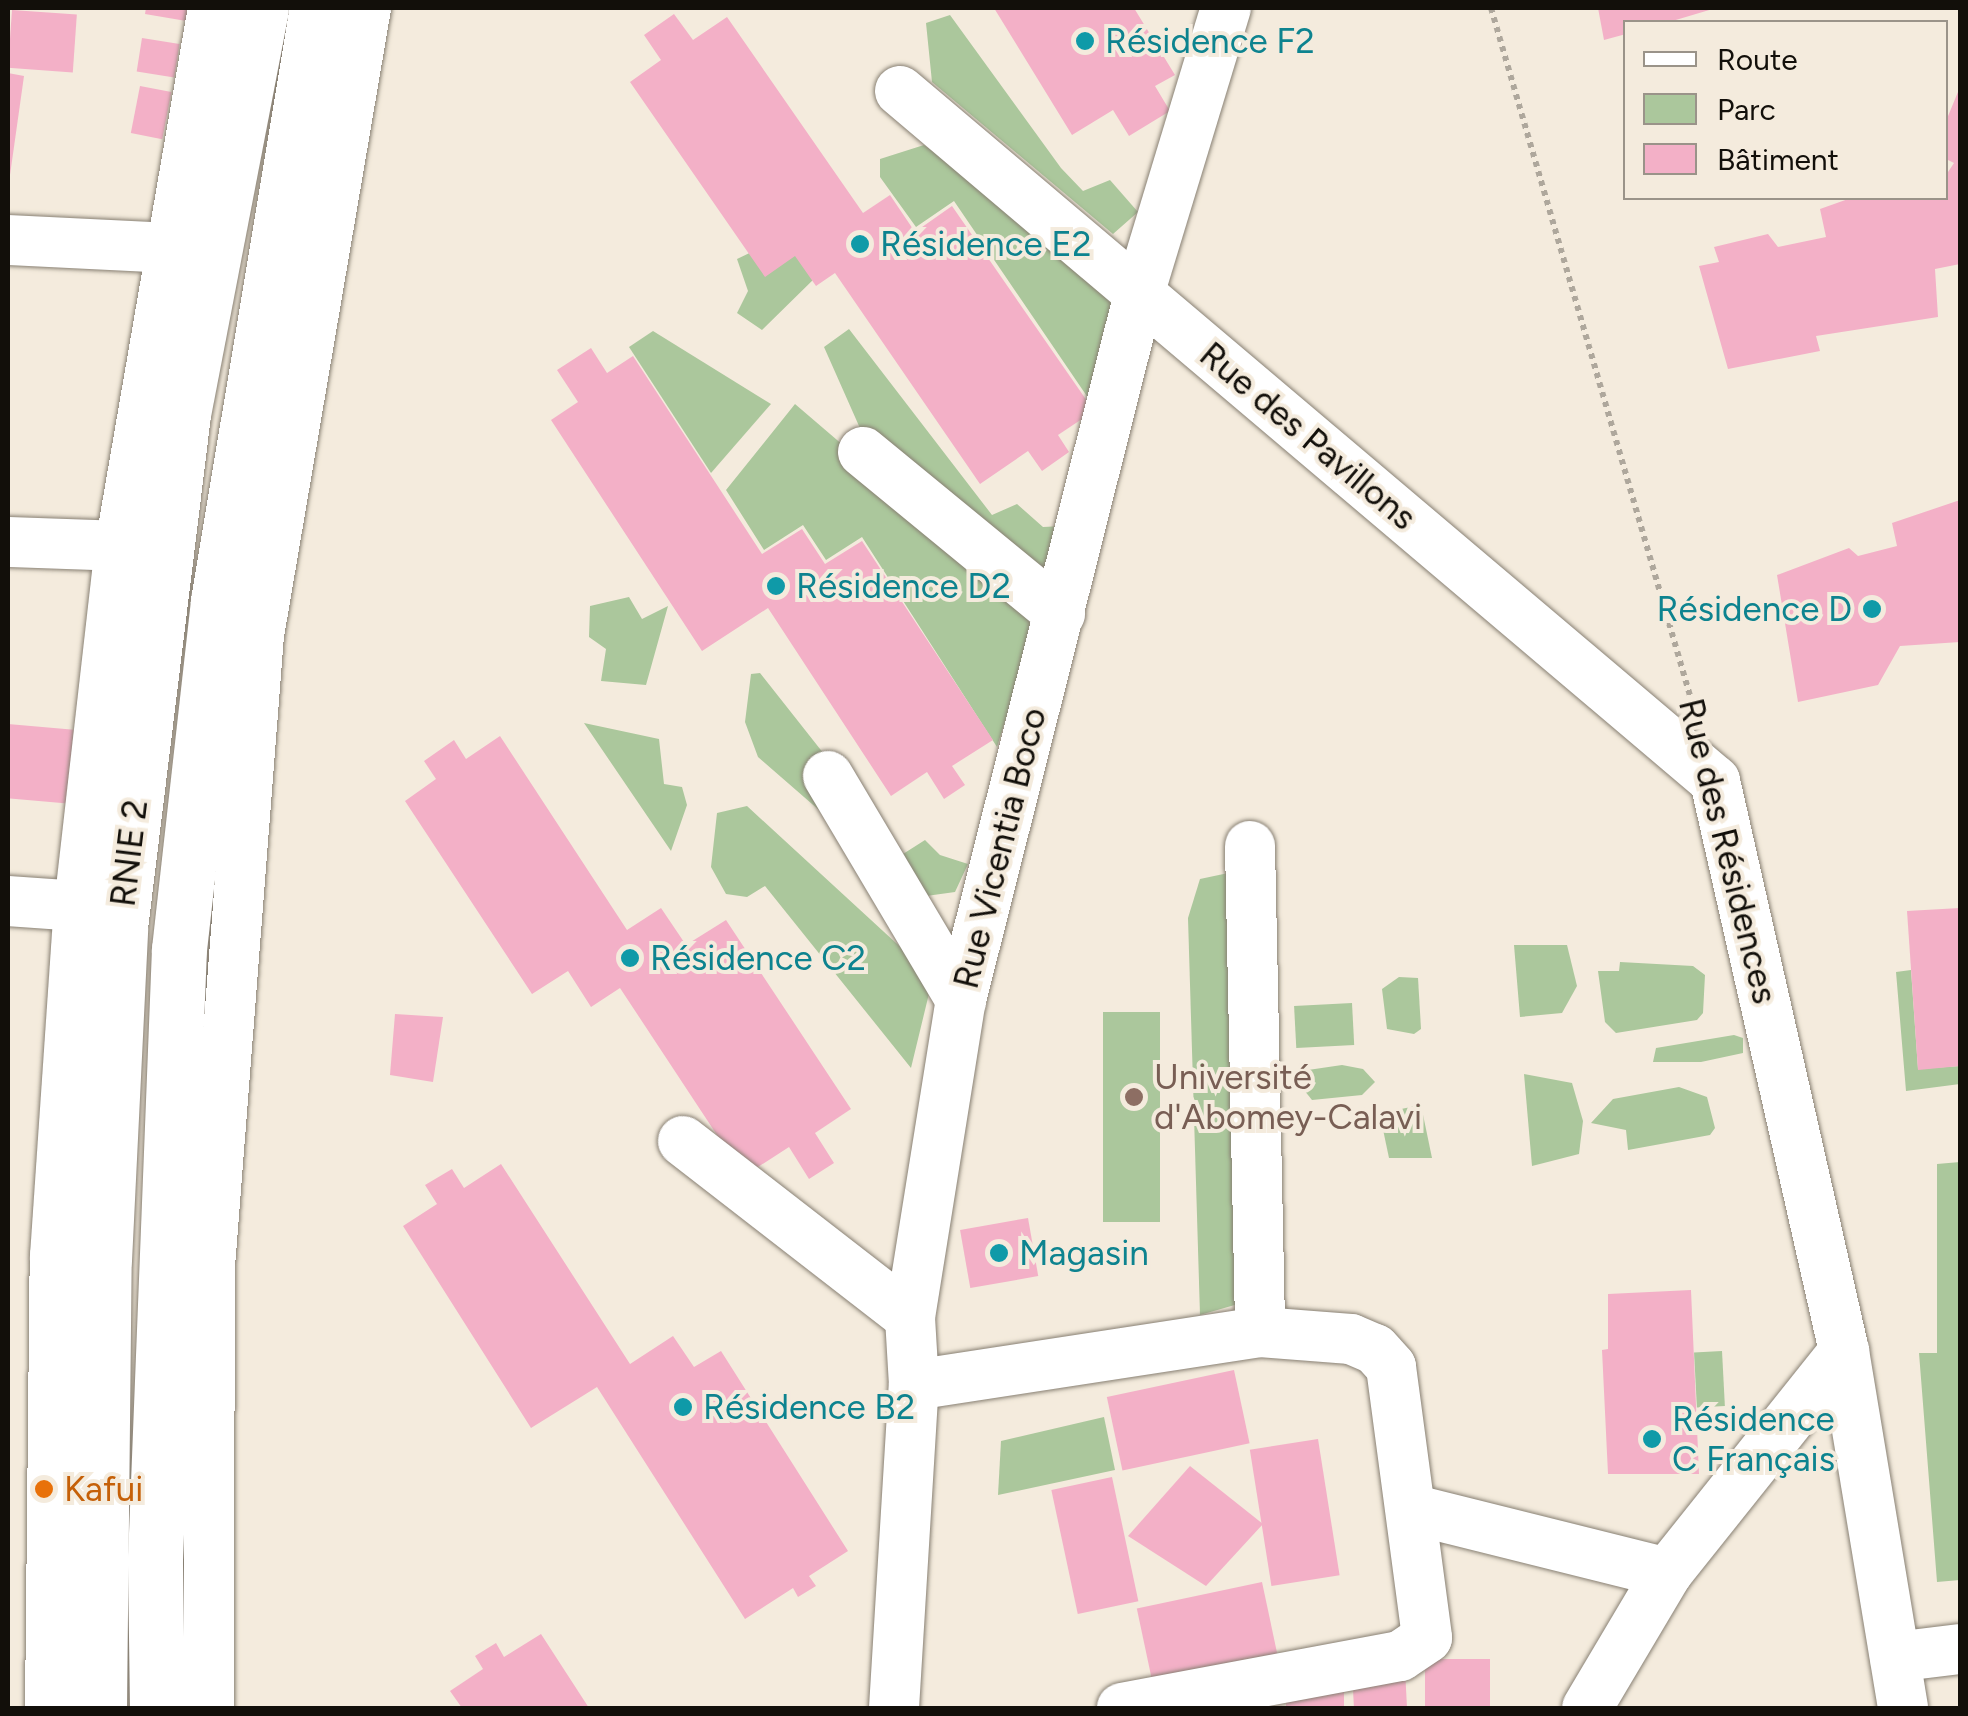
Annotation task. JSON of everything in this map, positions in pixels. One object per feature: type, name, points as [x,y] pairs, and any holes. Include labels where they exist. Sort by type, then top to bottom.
[{"type":"highway","name":"RNIE 2","points":[[99,1708],[104,1260],[120,927],[183,414],[261,8]]},
{"type":"highway","name":"RNIE 2","points":[[157,1708],[156,1539],[179,950],[218,601],[318,8]]},
{"type":"street","points":[[50,1708],[27,1607],[79,906],[120,546],[213,8]]},
{"type":"street","points":[[209,1708],[210,1266],[257,654],[299,373],[366,8]]},
{"type":"street","name":"Rue Vicentia Boco","points":[[894,1708],[914,1385],[910,1317],[961,1000],[1140,294],[1226,8]]},
{"type":"street","name":"Rue des Pavillons","points":[[900,91],[1715,782]]},
{"type":"street","points":[[8,240],[172,248]]},
{"type":"street","points":[[863,452],[1060,614]]},
{"type":"street","points":[[8,542],[120,546]]},
{"type":"street","points":[[828,776],[961,1000]]},
{"type":"street","name":"Rue des Résidences","points":[[1715,782],[1844,1352],[1903,1708]]},
{"type":"street","points":[[1250,846],[1260,1332]]},
{"type":"street","points":[[8,902],[79,906]]},
{"type":"street","points":[[683,1140],[910,1317]]},
{"type":"street","points":[[914,1385],[1260,1332],[1351,1339],[1375,1349],[1391,1367],[1427,1638],[1400,1656],[1122,1708]]},
{"type":"street","points":[[1586,1708],[1667,1573],[1844,1352]]},
{"type":"street","points":[[1411,1509],[1667,1573]]},
{"type":"street","points":[[1895,1657],[1960,1648]]},
{"type":"path","name":"Rue des Résidences","points":[[1491,8],[1693,706]]},
{"type":"green space","points":[[950,15],[1061,168],[1083,191],[1110,180],[1138,212],[1113,234],[932,82],[926,23]]},
{"type":"green space","points":[[924,145],[1002,200],[1124,312],[1097,411],[954,201],[916,227],[880,177],[880,159]]},
{"type":"green space","points":[[783,237],[818,275],[762,330],[737,313],[748,291],[737,259]]},
{"type":"green space","points":[[849,329],[992,515],[1017,504],[1043,527],[1063,526],[1041,587],[863,435],[824,347]]},
{"type":"green space","points":[[653,331],[771,404],[711,473],[629,347]]},
{"type":"green space","points":[[795,404],[1039,613],[997,747],[862,537],[826,560],[803,525],[764,550],[726,490]]},
{"type":"green space","points":[[629,597],[642,619],[668,606],[646,685],[601,681],[606,649],[589,637],[590,606]]},
{"type":"green space","points":[[760,673],[903,854],[925,840],[940,855],[968,864],[955,892],[919,897],[758,757],[745,722],[751,674]]},
{"type":"green space","points":[[584,723],[659,739],[664,784],[682,787],[687,805],[671,851]]},
{"type":"green space","points":[[747,806],[933,977],[911,1068],[765,886],[747,897],[726,894],[711,867],[717,813]]},
{"type":"green space","points":[[1233,872],[1252,1300],[1200,1315],[1188,918],[1200,879]]},
{"type":"green space","points":[[1514,945],[1567,945],[1577,986],[1562,1013],[1520,1017]]},
{"type":"green space","points":[[1620,962],[1693,966],[1705,975],[1703,1013],[1697,1020],[1616,1033],[1605,1022],[1598,971],[1619,971]]},
{"type":"green space","points":[[1911,970],[1918,1069],[1960,1066],[1960,1084],[1906,1091],[1896,972]]},
{"type":"green space","points":[[1399,977],[1418,978],[1421,1029],[1414,1034],[1387,1029],[1382,989]]},
{"type":"green space","points":[[1352,1003],[1354,1045],[1296,1048],[1294,1006]]},
{"type":"green space","points":[[1103,1012],[1160,1012],[1160,1222],[1103,1222]]},
{"type":"green space","points":[[1734,1035],[1743,1038],[1743,1053],[1701,1062],[1653,1062],[1656,1048]]},
{"type":"green space","points":[[1342,1065],[1363,1069],[1375,1082],[1362,1095],[1312,1100],[1304,1090],[1308,1070]]},
{"type":"green space","points":[[1524,1074],[1572,1083],[1583,1121],[1579,1154],[1532,1166]]},
{"type":"green space","points":[[1679,1087],[1707,1097],[1715,1128],[1710,1135],[1628,1150],[1626,1130],[1591,1123],[1613,1099]]},
{"type":"green space","points":[[1421,1105],[1432,1158],[1389,1158],[1381,1120],[1386,1112]]},
{"type":"green space","points":[[1960,1162],[1960,1580],[1937,1582],[1919,1353],[1937,1353],[1937,1164]]},
{"type":"green space","points":[[1722,1351],[1725,1406],[1697,1407],[1694,1352]]},
{"type":"green space","points":[[1104,1417],[1115,1470],[998,1495],[1001,1441]]},
{"type":"building","points":[[146,8],[201,8],[198,23],[145,14]]},
{"type":"building","name":"Résidence F2","points":[[994,8],[1134,8],[1175,75],[1155,86],[1170,111],[1129,136],[1113,110],[1072,135]]},
{"type":"building","points":[[1598,8],[1716,8],[1676,20],[1623,20],[1623,35],[1604,40]]},
{"type":"building","points":[[12,10],[77,15],[73,72],[8,68]]},
{"type":"building","name":"Résidence E2","points":[[674,14],[693,40],[727,17],[863,213],[890,195],[915,232],[952,206],[1094,411],[1058,435],[1069,452],[1042,471],[1028,451],[980,484],[835,273],[816,286],[795,256],[765,277],[630,82],[661,60],[644,35]]},
{"type":"building","points":[[142,38],[180,44],[174,78],[137,72]]},
{"type":"building","points":[[8,73],[24,76],[10,175],[8,174]]},
{"type":"building","points":[[140,86],[171,92],[162,139],[131,133]]},
{"type":"building","points":[[1960,87],[1960,264],[1935,269],[1938,317],[1816,336],[1820,351],[1728,369],[1699,266],[1719,262],[1714,247],[1768,234],[1778,247],[1826,237],[1820,209],[1845,200],[1948,200],[1948,172],[1954,163],[1948,160],[1948,116]]},
{"type":"building","name":"Résidence D2","points":[[591,348],[607,373],[633,356],[762,554],[802,529],[825,564],[862,541],[993,740],[952,766],[965,785],[944,799],[927,772],[891,796],[768,608],[702,651],[551,420],[578,402],[557,370]]},
{"type":"building","name":"Résidence D","points":[[1960,500],[1960,642],[1900,646],[1878,685],[1798,702],[1777,575],[1849,548],[1858,556],[1897,546],[1892,523]]},
{"type":"building","points":[[8,724],[74,730],[67,803],[8,798]]},
{"type":"building","name":"Résidence C2","points":[[500,736],[627,930],[661,908],[686,945],[726,920],[851,1109],[815,1133],[834,1163],[809,1179],[789,1147],[744,1176],[620,988],[591,1007],[568,971],[532,994],[405,801],[436,779],[424,761],[454,740],[466,759]]},
{"type":"building","points":[[1960,908],[1960,1066],[1918,1070],[1907,911]]},
{"type":"building","points":[[395,1014],[443,1017],[433,1082],[390,1075]]},
{"type":"building","name":"Résidence B2","points":[[501,1164],[630,1364],[673,1336],[694,1367],[721,1351],[848,1551],[809,1576],[816,1586],[798,1597],[793,1588],[745,1619],[597,1387],[531,1428],[403,1226],[437,1204],[425,1185],[452,1169],[464,1188]]},
{"type":"building","name":"Magasin","points":[[1028,1218],[1038,1276],[970,1288],[960,1230]]},
{"type":"building","name":"Résidence C Français","points":[[1691,1290],[1699,1474],[1608,1474],[1602,1350],[1608,1349],[1608,1294]]},
{"type":"building","points":[[1234,1370],[1250,1443],[1122,1470],[1107,1397]]},
{"type":"building","points":[[1318,1439],[1340,1575],[1271,1586],[1250,1450]]},
{"type":"building","points":[[1190,1466],[1263,1524],[1206,1586],[1128,1536]]},
{"type":"building","points":[[1112,1477],[1138,1601],[1078,1614],[1051,1490]]},
{"type":"building","points":[[1262,1582],[1277,1654],[1152,1681],[1137,1609]]},
{"type":"building","points":[[541,1634],[589,1708],[462,1708],[450,1691],[483,1669],[475,1656],[496,1643],[504,1657]]},
{"type":"building","points":[[1425,1659],[1490,1659],[1490,1708],[1425,1708]]},
{"type":"building","points":[[1405,1669],[1407,1708],[1354,1708],[1352,1672]]},
{"type":"building","points":[[1286,1680],[1344,1680],[1344,1708],[1286,1708]]},
{"type":"place","name":"Résidence F2","points":[[1085,41]]},
{"type":"place","name":"Résidence E2","points":[[860,244]]},
{"type":"place","name":"Résidence D2","points":[[776,586]]},
{"type":"place","name":"Résidence D","points":[[1872,609]]},
{"type":"place","name":"Résidence C2","points":[[630,958]]},
{"type":"place","name":"Université d'Abomey-Calavi","points":[[1134,1097]]},
{"type":"place","name":"Magasin","points":[[999,1253]]},
{"type":"place","name":"Résidence B2","points":[[683,1407]]},
{"type":"place","name":"Résidence C Français","points":[[1652,1439]]},
{"type":"place","name":"Kafui","points":[[44,1489]]}]
